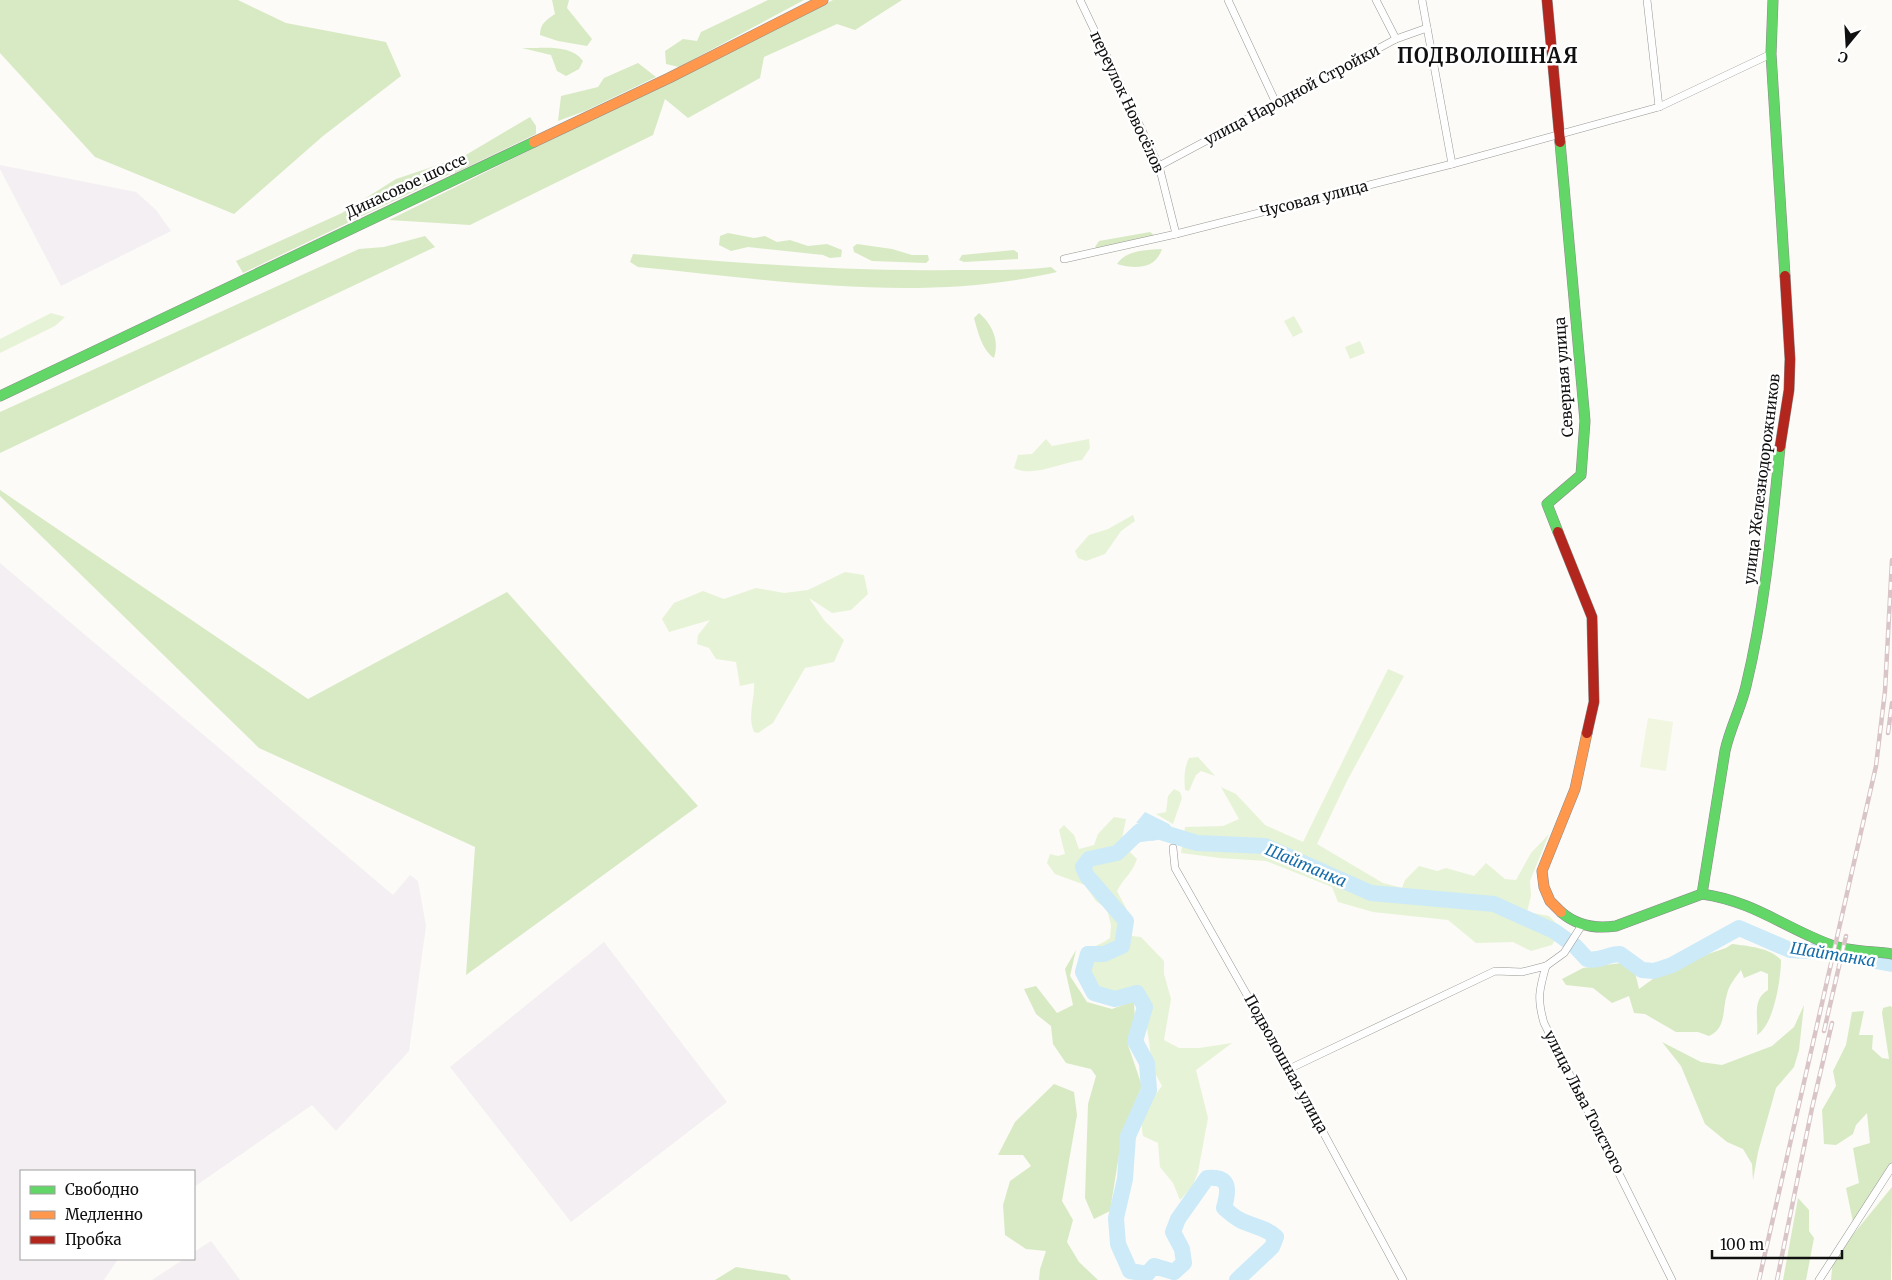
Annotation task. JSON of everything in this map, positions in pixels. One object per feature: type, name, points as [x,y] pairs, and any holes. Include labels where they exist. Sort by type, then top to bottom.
[{"type":"street","name":"Динасовое шоссе","points":[[0,396],[668,78],[823,0]]},
{"type":"street","name":"переулок Новосёлов","points":[[1080,0],[1159,166],[1176,234]]},
{"type":"street","points":[[1228,0],[1276,103]]},
{"type":"street","points":[[1376,0],[1396,39]]},
{"type":"street","points":[[1422,0],[1452,164]]},
{"type":"street","name":"Северная улица","points":[[1547,0],[1585,421],[1581,474],[1547,504],[1592,617],[1594,702],[1574,789],[1542,871],[1544,887],[1550,901],[1563,914],[1582,925]]},
{"type":"street","points":[[1647,0],[1659,107]]},
{"type":"street","name":"улица Железнодорожников","points":[[1702,894],[1727,740],[1746,687],[1762,598],[1780,446],[1789,390],[1790,360],[1771,54],[1773,0]]},
{"type":"street","name":"улица Народной Стройки","points":[[1159,166],[1396,39],[1427,28]]},
{"type":"street","name":"Чусовая улица","points":[[1064,259],[1176,234],[1452,164],[1659,107],[1771,54]]},
{"type":"street","name":"Подволошная улица","points":[[1174,848],[1174,868],[1290,1069],[1403,1280]]},
{"type":"street","points":[[1290,1069],[1495,971],[1522,972],[1546,966],[1568,948],[1582,925],[1590,928],[1616,926],[1702,894],[1732,900],[1760,910],[1832,946],[1892,954]]},
{"type":"street","name":"улица Льва Толстого","points":[[1546,966],[1539,993],[1539,1004],[1544,1023],[1672,1280]]},
{"type":"street","points":[[1819,1280],[1892,1167]]},
{"type":"shaded area","points":[[0,165],[136,192],[156,210],[171,231],[61,286],[0,169]]},
{"type":"shaded area","points":[[0,563],[393,895],[410,875],[418,881],[426,926],[409,1051],[336,1131],[312,1105],[195,1186],[195,1170],[20,1170],[20,1260],[117,1260],[104,1280],[0,1280]]},
{"type":"shaded area","points":[[604,942],[727,1102],[571,1222],[450,1067]]},
{"type":"shaded area","points":[[211,1241],[240,1280],[152,1280],[182,1260],[195,1260],[195,1251]]},
{"type":"green space","points":[[0,0],[238,0],[286,23],[386,42],[401,76],[323,136],[234,214],[95,157],[0,53]]},
{"type":"green space","points":[[552,0],[569,0],[567,8],[592,39],[587,46],[558,41],[540,35],[544,23],[555,14]]},
{"type":"green space","points":[[768,0],[804,0],[679,67],[666,64],[665,51],[683,39],[697,41],[701,32]]},
{"type":"green space","points":[[833,0],[902,0],[855,30],[837,24],[764,57],[760,78],[688,118],[665,99],[653,135],[470,225],[389,220]]},
{"type":"green space","points":[[522,48],[563,49],[577,55],[583,61],[579,69],[566,76],[557,71],[551,55]]},
{"type":"green space","points":[[638,63],[656,77],[585,111],[558,121],[561,96],[598,87],[604,78]]},
{"type":"green space","points":[[530,117],[536,126],[536,134],[455,173],[454,162]]},
{"type":"green space","points":[[444,163],[450,174],[243,273],[236,261],[342,213],[396,179]]},
{"type":"green space","points":[[1150,232],[1154,235],[1150,238],[1098,249],[1095,247],[1099,241]]},
{"type":"green space","points":[[728,233],[754,238],[765,236],[777,242],[790,240],[808,246],[827,244],[842,250],[841,257],[830,258],[823,255],[748,247],[731,251],[719,245],[720,236]]},
{"type":"green space","points":[[425,236],[435,247],[0,453],[0,412],[359,249],[384,247]]},
{"type":"green space","points":[[857,244],[892,249],[912,255],[928,255],[929,260],[926,263],[872,261],[854,252],[853,247]]},
{"type":"green space","points":[[1162,249],[1154,261],[1143,266],[1130,267],[1117,264],[1131,253]]},
{"type":"green space","points":[[1014,250],[1018,253],[1018,259],[964,262],[959,260],[962,255]]},
{"type":"green space","points":[[633,254],[754,264],[875,270],[992,270],[1051,267],[1057,272],[1005,282],[953,287],[848,286],[795,283],[638,267],[630,262]]},
{"type":"green space","points":[[51,313],[65,317],[55,326],[0,353],[0,339]]},
{"type":"green space","points":[[979,313],[988,322],[994,333],[996,352],[994,358],[983,346],[979,335],[974,318]]},
{"type":"green space","points":[[1294,316],[1303,332],[1293,337],[1284,321]]},
{"type":"green space","points":[[1360,341],[1365,353],[1350,359],[1345,347]]},
{"type":"green space","points":[[1046,439],[1052,446],[1089,439],[1090,448],[1082,460],[1039,470],[1022,471],[1014,468],[1018,455],[1032,454]]},
{"type":"green space","points":[[0,490],[308,699],[507,592],[698,806],[466,975],[475,847],[259,748],[0,496]]},
{"type":"green space","points":[[1133,515],[1135,521],[1121,531],[1105,554],[1086,561],[1078,558],[1075,551],[1089,535],[1108,529]]},
{"type":"green space","points":[[845,572],[864,575],[868,594],[851,610],[832,613],[809,598],[824,620],[844,640],[834,662],[805,668],[773,723],[758,733],[754,732],[751,720],[754,683],[740,686],[736,662],[716,659],[709,648],[697,644],[698,635],[710,620],[669,632],[662,619],[674,603],[703,591],[724,599],[756,588],[784,593],[808,590]]},
{"type":"green space","points":[[1388,669],[1404,676],[1347,781],[1317,844],[1383,883],[1402,888],[1405,880],[1419,866],[1437,871],[1446,868],[1474,876],[1486,863],[1505,879],[1516,880],[1531,853],[1549,834],[1530,881],[1531,896],[1527,912],[1549,916],[1562,929],[1552,945],[1531,951],[1513,942],[1476,943],[1448,920],[1373,912],[1338,902],[1332,887],[1266,861],[1181,853],[1185,827],[1223,826],[1239,819],[1221,787],[1236,794],[1265,825],[1303,842]]},
{"type":"green space","points":[[1648,718],[1673,722],[1666,771],[1640,767]]},
{"type":"green space","points":[[1198,757],[1215,776],[1201,771],[1196,775],[1189,791],[1185,790],[1187,762],[1189,758]]},
{"type":"green space","points":[[1174,789],[1180,792],[1182,798],[1173,824],[1156,814],[1166,812],[1168,796]]},
{"type":"green space","points":[[1114,817],[1126,819],[1121,843],[1137,859],[1117,891],[1130,916],[1132,936],[1141,937],[1164,961],[1164,974],[1171,999],[1164,1040],[1179,1048],[1199,1048],[1232,1043],[1196,1070],[1208,1118],[1198,1172],[1192,1187],[1180,1200],[1173,1183],[1160,1167],[1158,1143],[1143,1136],[1142,1121],[1146,1109],[1162,1086],[1153,1068],[1148,1032],[1143,1014],[1134,999],[1110,1004],[1095,1000],[1085,989],[1080,976],[1079,963],[1083,954],[1110,938],[1111,925],[1107,909],[1096,901],[1085,885],[1055,874],[1047,863],[1050,854],[1058,856],[1065,854],[1059,830],[1064,825],[1074,835],[1079,849],[1094,845],[1098,834]]},
{"type":"green space","points":[[1732,944],[1765,950],[1781,960],[1780,978],[1772,1012],[1763,1030],[1757,1035],[1759,999],[1768,990],[1768,974],[1761,971],[1744,978],[1741,970],[1728,991],[1723,1018],[1719,1028],[1709,1036],[1698,1032],[1676,1032],[1645,1014],[1634,1013],[1629,996],[1612,1003],[1593,988],[1566,985],[1562,979],[1583,968],[1621,963],[1634,968],[1639,989],[1657,976],[1680,967],[1690,960],[1726,948]]},
{"type":"green space","points":[[1076,950],[1070,976],[1087,1002],[1112,1009],[1134,1001],[1135,1023],[1128,1045],[1142,1086],[1123,1130],[1110,1211],[1094,1219],[1085,1198],[1088,1104],[1096,1076],[1091,1069],[1066,1063],[1053,1044],[1051,1026],[1036,1014],[1024,989],[1036,986],[1057,1013],[1073,1005],[1065,969]]},
{"type":"green space","points":[[1804,1005],[1799,1050],[1794,1067],[1776,1088],[1758,1152],[1753,1180],[1752,1164],[1743,1149],[1727,1142],[1705,1124],[1681,1066],[1662,1042],[1701,1062],[1722,1065],[1772,1046],[1794,1027]]},
{"type":"green space","points":[[1892,1007],[1892,1167],[1854,1227],[1846,1188],[1859,1183],[1853,1148],[1870,1143],[1867,1113],[1856,1125],[1853,1134],[1836,1145],[1824,1144],[1822,1110],[1836,1086],[1833,1071],[1846,1045],[1852,1012],[1864,1011],[1859,1035],[1873,1035],[1872,1049],[1882,1058],[1889,1059],[1882,1013],[1883,1008]]},
{"type":"green space","points":[[1054,1084],[1074,1092],[1077,1115],[1062,1201],[1073,1220],[1067,1242],[1079,1262],[1098,1280],[1039,1280],[1040,1269],[1046,1251],[1026,1249],[1005,1235],[1003,1205],[1010,1181],[1031,1166],[1023,1155],[998,1155],[1015,1122]]},
{"type":"green space","points":[[1892,1187],[1891,1280],[1831,1280],[1833,1259]]},
{"type":"green space","points":[[1798,1198],[1809,1210],[1809,1231],[1814,1238],[1806,1280],[1783,1280]]},
{"type":"green space","points":[[736,1267],[787,1275],[791,1280],[715,1280]]},
{"type":"water","points":[[1145,812],[1169,824],[1175,832],[1173,839],[1165,837],[1122,848],[1141,823],[1136,823]]},
{"type":"waterway","name":"Шайтанка","points":[[1237,1280],[1272,1247],[1276,1237],[1263,1229],[1238,1219],[1224,1208],[1227,1190],[1226,1185],[1220,1179],[1207,1178],[1178,1219],[1173,1232],[1182,1249],[1184,1263],[1174,1272],[1154,1266],[1147,1274],[1130,1271],[1118,1244],[1116,1218],[1125,1179],[1128,1136],[1149,1090],[1147,1063],[1135,1041],[1145,1007],[1137,993],[1115,999],[1094,993],[1083,972],[1088,954],[1104,954],[1122,946],[1126,921],[1087,876],[1083,867],[1089,859],[1117,853],[1140,831],[1151,829],[1197,843],[1265,846],[1371,893],[1494,904],[1554,931],[1575,946],[1587,959],[1591,960],[1620,954],[1642,970],[1654,971],[1672,965],[1739,928],[1790,950],[1825,952],[1892,964]]},
{"type":"railway","points":[[1759,1280],[1876,766],[1885,691],[1892,560]]},
{"type":"railway","points":[[1888,733],[1892,703]]},
{"type":"railway","points":[[1824,1031],[1846,936]]},
{"type":"railway","points":[[1777,1280],[1812,1108],[1832,1023]]},
{"type":"traffic: fast","points":[[1773,0],[1771,54],[1785,276]]},
{"type":"traffic: fast","points":[[0,396],[534,142]]},
{"type":"traffic: fast","points":[[1558,532],[1547,504],[1581,475],[1585,421],[1560,142]]},
{"type":"traffic: fast","points":[[1702,894],[1725,751],[1744,694],[1753,657],[1767,567],[1780,447]]},
{"type":"traffic: fast","points":[[1561,912],[1574,921],[1594,927],[1616,926],[1702,894],[1753,909],[1831,945],[1853,950],[1892,954]]},
{"type":"traffic: slow","points":[[534,142],[669,78],[823,0]]},
{"type":"traffic: slow","points":[[1561,912],[1550,901],[1544,887],[1542,871],[1575,789],[1587,733]]},
{"type":"traffic: jam","points":[[1547,0],[1560,142]]},
{"type":"traffic: jam","points":[[1780,447],[1789,390],[1790,359],[1785,276]]},
{"type":"traffic: jam","points":[[1558,532],[1592,617],[1594,702],[1587,733]]},
{"type":"district","name":"ПОДВОЛОШНАЯ","points":[[1488,56]]}]
